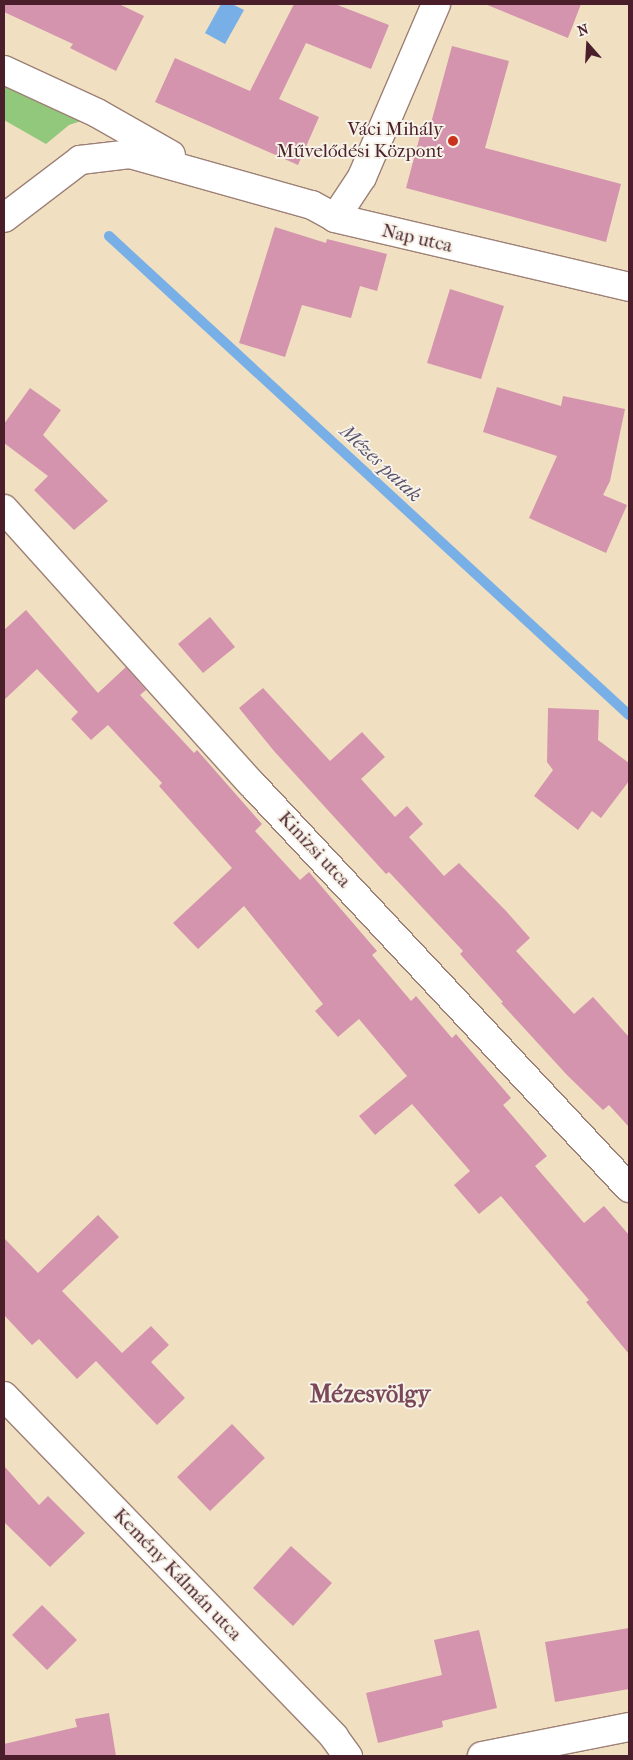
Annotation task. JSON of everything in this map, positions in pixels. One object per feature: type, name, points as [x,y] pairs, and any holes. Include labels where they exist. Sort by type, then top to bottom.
[{"type":"street","points":[[335,218],[362,177],[436,4]]},
{"type":"street","name":"Nap utca","points":[[4,70],[98,113],[209,176]]},
{"type":"street","name":"Nap utca","points":[[4,218],[80,160],[130,154],[312,205],[335,218],[627,292]]},
{"type":"street","name":"Kinizsi utca","points":[[4,509],[251,783],[629,1188]]},
{"type":"street","name":"Kemény Kálmán utca","points":[[4,1396],[334,1737],[348,1756]]},
{"type":"street","points":[[482,1756],[629,1727]]},
{"type":"green space","points":[[5,84],[87,119],[69,125],[46,144],[4,120]]},
{"type":"water","points":[[221,4],[232,4],[244,10],[225,44],[205,33]]},
{"type":"building","points":[[4,4],[119,4],[144,16],[116,71],[70,48],[73,44],[4,12]]},
{"type":"building","points":[[294,4],[335,4],[389,25],[371,69],[306,43],[279,99],[319,117],[298,165],[155,102],[175,58],[250,91]]},
{"type":"building","points":[[485,4],[581,4],[568,38]]},
{"type":"building","name":"Váci Mihály Művelődési Központ","points":[[452,46],[509,61],[485,148],[621,184],[606,242],[406,188],[421,132],[428,134]]},
{"type":"building","points":[[275,227],[326,243],[327,239],[387,254],[377,291],[360,286],[351,318],[302,305],[285,357],[239,343]]},
{"type":"building","points":[[450,289],[504,306],[481,379],[427,363]]},
{"type":"building","points":[[497,387],[561,406],[563,396],[625,409],[610,481],[603,495],[627,505],[606,553],[529,518],[557,456],[483,432]]},
{"type":"building","points":[[30,388],[61,410],[43,435],[108,501],[74,530],[34,490],[48,476],[4,443],[4,424]]},
{"type":"building","points":[[26,610],[98,693],[126,667],[146,690],[140,695],[194,753],[197,750],[262,824],[255,831],[300,880],[309,872],[377,951],[372,955],[411,1001],[416,996],[452,1038],[456,1034],[511,1098],[503,1105],[547,1156],[535,1166],[584,1223],[604,1206],[629,1235],[629,1354],[586,1302],[589,1300],[501,1196],[479,1214],[454,1185],[470,1171],[412,1104],[375,1135],[359,1116],[407,1076],[359,1019],[338,1037],[315,1011],[323,1004],[244,906],[198,949],[173,923],[232,868],[159,786],[162,783],[108,725],[91,740],[71,719],[78,712],[37,669],[4,700],[4,630]]},
{"type":"building","points":[[210,617],[235,647],[203,673],[178,644]]},
{"type":"building","points":[[263,688],[330,761],[362,732],[385,757],[361,779],[395,817],[407,806],[423,824],[409,837],[444,876],[459,863],[507,912],[530,938],[516,951],[574,1014],[593,997],[629,1037],[629,1127],[609,1105],[603,1110],[567,1075],[501,1003],[503,1002],[460,954],[463,951],[389,872],[386,874],[274,751],[239,708]]},
{"type":"building","points":[[548,708],[599,710],[598,740],[629,763],[629,781],[601,818],[592,811],[578,830],[534,796],[553,770],[547,762]]},
{"type":"building","points":[[98,1215],[119,1237],[62,1291],[122,1353],[151,1326],[169,1345],[151,1362],[185,1398],[157,1425],[96,1361],[77,1379],[39,1339],[32,1345],[4,1315],[4,1238],[38,1273]]},
{"type":"building","points":[[232,1424],[265,1458],[210,1511],[177,1477]]},
{"type":"building","points":[[4,1466],[39,1505],[48,1496],[85,1533],[50,1567],[4,1522]]},
{"type":"building","points":[[291,1546],[332,1583],[293,1626],[253,1588]]},
{"type":"building","points":[[42,1605],[77,1640],[47,1670],[12,1635]]},
{"type":"building","points":[[629,1628],[629,1689],[555,1702],[545,1642]]},
{"type":"building","points":[[479,1630],[497,1708],[442,1721],[443,1727],[378,1743],[366,1693],[442,1675],[434,1640]]},
{"type":"building","points":[[109,1713],[116,1756],[4,1756],[4,1744],[77,1727],[75,1719]]},
{"type":"waterway","name":"Mézes patak","points":[[109,236],[629,715]]},
{"type":"place","name":"Váci Mihály Művelődési Központ","points":[[453,141]]},
{"type":"district","name":"Mézesvölgy","points":[[370,1395]]}]
